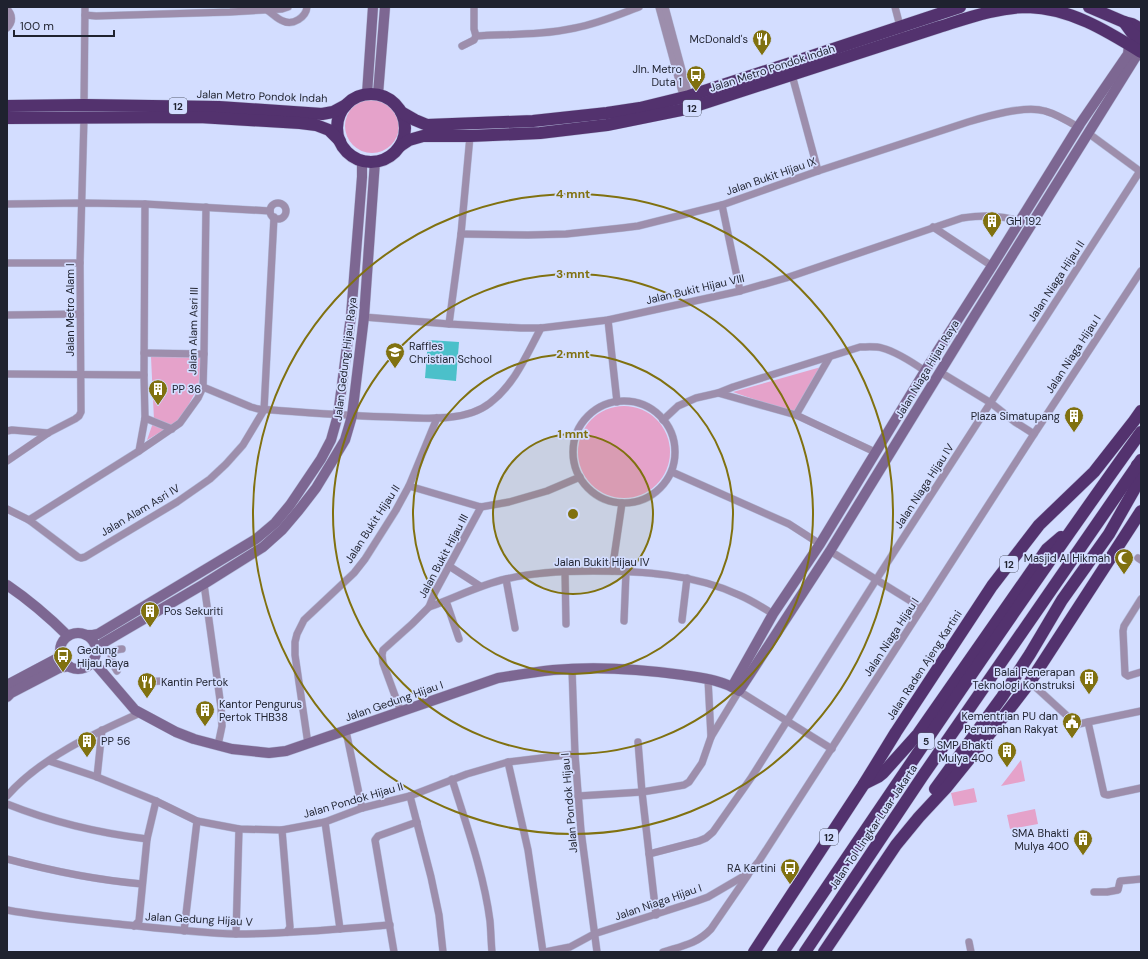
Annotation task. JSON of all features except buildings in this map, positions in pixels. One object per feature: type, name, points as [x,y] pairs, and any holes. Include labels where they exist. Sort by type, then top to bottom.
[{"type":"highway","name":"Jalan Metro Pondok Indah","points":[[400,146],[409,140],[422,136],[470,136],[540,133],[618,123],[689,108],[792,75],[902,32],[960,7]]},
{"type":"highway","name":"Jalan Metro Pondok Indah","points":[[401,112],[427,125],[520,122],[640,108],[686,96],[902,32],[989,12],[1029,7],[1064,14],[1081,20],[1116,36],[1135,52]]},
{"type":"highway","points":[[1089,7],[1141,29]]},
{"type":"highway","points":[[1124,22],[1132,33],[1141,40]]},
{"type":"highway","name":"12","points":[[346,105],[356,97],[373,94],[389,99],[401,112]]},
{"type":"highway","name":"Jalan Metro Pondok Indah","points":[[7,106],[84,105],[219,107],[322,114],[333,112],[346,105]]},
{"type":"highway","points":[[340,141],[338,122],[346,105]]},
{"type":"highway","points":[[400,146],[405,127],[401,112]]},
{"type":"highway","name":"12","points":[[7,118],[199,118],[300,123],[316,125],[329,130],[347,151],[356,158],[375,161],[389,157],[400,146]]},
{"type":"highway","name":"Jalan Raden Ajeng Kartini","points":[[754,952],[992,586],[1040,525],[1094,472],[1141,411]]},
{"type":"highway","name":"Jalan Tol Lingkar Luar Jakarta","points":[[783,952],[1070,531],[1141,432]]},
{"type":"highway","points":[[919,817],[926,802],[1002,697],[1062,600],[1109,534],[1139,479],[1141,473],[1139,463]]},
{"type":"highway","name":"Jalan Tol Lingkar Luar Jakarta","points":[[805,952],[926,771],[1139,463]]},
{"type":"highway","points":[[824,952],[896,845],[946,788],[1030,682],[1141,511]]},
{"type":"highway","points":[[864,784],[878,777],[884,772],[918,734],[1047,549],[1057,539],[1070,531]]},
{"type":"street","points":[[84,105],[85,7]]},
{"type":"street","points":[[85,15],[160,10],[267,10],[288,7]]},
{"type":"street","points":[[267,10],[284,22],[291,22],[303,16],[308,9],[307,7]]},
{"type":"street","points":[[373,94],[369,75],[374,7]]},
{"type":"street","points":[[373,94],[379,76],[384,7]]},
{"type":"street","points":[[474,7],[474,29],[476,36]]},
{"type":"street","points":[[476,36],[537,33],[575,28],[606,20],[639,7]]},
{"type":"street","points":[[659,7],[669,32]]},
{"type":"street","points":[[666,7],[669,32],[689,108]]},
{"type":"street","points":[[896,7],[902,32]]},
{"type":"street","points":[[7,9],[12,18],[7,28]]},
{"type":"street","points":[[462,46],[474,40],[476,36]]},
{"type":"street","name":"Jalan Niaga Hijau Raya","points":[[735,692],[749,656],[773,614],[820,544],[874,452],[1078,127],[1135,52]]},
{"type":"street","name":"Jalan Niaga Hijau Raya","points":[[735,692],[830,551],[1088,133],[1135,52]]},
{"type":"street","points":[[369,75],[374,77],[379,76]]},
{"type":"street","points":[[792,75],[818,171]]},
{"type":"street","name":"Jalan Bukit Hijau IX","points":[[461,234],[566,234],[638,226],[722,205],[818,171],[968,122],[1018,110],[1044,110],[1078,127]]},
{"type":"street","name":"Jalan Metro Alam I","points":[[7,461],[48,433],[79,416],[81,412],[82,374],[80,263],[84,118]]},
{"type":"street","points":[[1088,133],[1140,171]]},
{"type":"street","points":[[449,324],[461,234],[470,136]]},
{"type":"street","name":"Jalan Gedung Hijau Raya","points":[[86,635],[98,634],[256,539],[275,523],[290,505],[322,459],[331,440],[338,415],[351,316],[362,160]]},
{"type":"street","name":"Jalan Gedung Hijau Raya","points":[[94,657],[103,643],[204,584],[263,547],[282,530],[316,488],[345,440],[352,416],[364,317],[375,161]]},
{"type":"street","name":"Jalan Niaga Hijau II","points":[[991,403],[1140,171]]},
{"type":"street","points":[[362,177],[366,174],[372,175],[373,177]]},
{"type":"street","points":[[7,204],[145,204],[206,207],[272,214],[264,410]]},
{"type":"street","points":[[138,451],[145,418],[145,204]]},
{"type":"street","points":[[722,205],[740,291]]},
{"type":"street","name":"Jalan Alam Asri III","points":[[29,520],[172,429],[180,423],[198,398],[202,387],[204,373],[206,207]]},
{"type":"street","name":"Jalan Bukit Hijau VIII","points":[[364,317],[521,328],[541,328],[608,320],[740,291],[786,278],[962,218],[986,215],[1020,221]]},
{"type":"street","points":[[933,227],[992,266]]},
{"type":"street","points":[[7,263],[80,263]]},
{"type":"street","name":"Jalan Niaga Hijau I","points":[[544,952],[570,946],[594,934],[656,916],[708,897],[749,873],[759,861],[832,749],[1034,434],[1141,271]]},
{"type":"street","points":[[965,308],[975,315]]},
{"type":"street","points":[[7,315],[80,314]]},
{"type":"street","points":[[608,320],[617,402]]},
{"type":"street","points":[[202,387],[251,408],[264,410],[352,416],[437,418],[453,416],[473,412],[490,404],[509,385],[520,368],[541,328]]},
{"type":"street","points":[[663,420],[678,406],[696,398],[718,393],[860,348],[871,346],[881,347],[891,351],[925,371]]},
{"type":"street","points":[[144,353],[204,354]]},
{"type":"street","points":[[796,415],[829,358]]},
{"type":"street","points":[[940,372],[991,403],[1015,422],[1034,434]]},
{"type":"street","points":[[7,374],[144,375]]},
{"type":"street","points":[[718,393],[796,415],[874,452]]},
{"type":"street","points":[[617,402],[630,402],[642,405],[654,411],[670,429],[674,439],[675,456],[672,472],[667,481],[652,496],[632,503],[612,502],[593,493],[580,477],[574,454],[575,441],[585,419],[594,411],[605,405],[617,402]]},
{"type":"street","name":"Jalan Niaga Hijau IV","points":[[649,854],[699,841],[706,838],[713,832],[751,778],[876,580],[991,403]]},
{"type":"street","name":"Jalan Alam Asri IV","points":[[7,509],[29,520],[78,557],[85,557],[177,502],[210,479],[243,445],[264,410]]},
{"type":"street","points":[[145,418],[172,429]]},
{"type":"street","name":"Jalan Bukit Hijau II","points":[[308,744],[295,655],[295,642],[297,634],[304,620],[354,573],[365,559],[396,510],[409,486],[437,418]]},
{"type":"street","points":[[7,431],[12,430],[48,433]]},
{"type":"street","points":[[672,472],[789,524],[820,544]]},
{"type":"street","points":[[409,486],[481,507],[509,502],[546,491],[580,477]]},
{"type":"street","points":[[612,571],[622,503]]},
{"type":"street","name":"Jalan Bukit Hijau III","points":[[401,712],[383,663],[383,650],[429,607],[435,592],[481,507]]},
{"type":"street","points":[[830,551],[922,608]]},
{"type":"street","points":[[449,566],[480,586]]},
{"type":"street","points":[[565,571],[566,624]]},
{"type":"street","name":"Jalan Bukit Hijau IV","points":[[429,607],[480,586],[506,579],[565,571],[612,571],[667,574],[687,578],[738,594],[773,614]]},
{"type":"street","points":[[624,621],[626,572]]},
{"type":"street","points":[[798,577],[808,584]]},
{"type":"street","points":[[682,620],[687,578]]},
{"type":"street","points":[[506,579],[515,628]]},
{"type":"street","points":[[204,584],[222,707],[222,726],[218,745]]},
{"type":"street","points":[[7,585],[48,616],[68,636]]},
{"type":"street","points":[[1141,599],[1124,626],[1123,635],[1125,674],[1128,676],[1141,672]]},
{"type":"street","points":[[446,601],[459,639]]},
{"type":"street","points":[[77,633],[86,635],[94,642],[96,648],[94,657],[84,668],[74,668],[65,662],[61,654],[62,644],[68,636],[77,633]]},
{"type":"street","points":[[117,671],[110,658],[111,654],[117,650],[122,650]]},
{"type":"street","points":[[8,691],[56,659],[61,654]]},
{"type":"street","name":"Jalan Gedung Hijau I","points":[[94,657],[135,710],[140,713],[176,732],[194,739],[232,749],[269,753],[286,751],[308,744],[498,678],[526,673],[572,669],[628,669],[664,672],[708,679],[735,692]]},
{"type":"street","points":[[8,691],[60,668],[69,666]]},
{"type":"street","name":"Jalan Pondok Hijau I","points":[[572,669],[575,754],[581,831],[597,952]]},
{"type":"street","points":[[708,679],[711,737]]},
{"type":"street","points":[[142,682],[162,681]]},
{"type":"street","points":[[1030,682],[1073,722],[1079,724],[1141,710]]},
{"type":"street","points":[[578,796],[642,792],[672,787],[689,782],[702,763],[711,737],[735,692],[787,721],[832,749]]},
{"type":"street","points":[[7,796],[19,783],[49,761],[102,730],[140,713]]},
{"type":"street","points":[[1088,722],[1104,794],[1108,795],[1141,788]]},
{"type":"street","points":[[97,777],[102,730]]},
{"type":"street","points":[[346,731],[362,808]]},
{"type":"street","points":[[638,742],[656,916]]},
{"type":"street","name":"Jalan Pondok Hijau II","points":[[49,761],[97,777],[156,801],[197,821],[239,829],[282,830],[325,822],[362,808],[410,796],[452,779],[508,762],[575,754]]},
{"type":"street","points":[[508,762],[528,850],[544,952]]},
{"type":"street","points":[[452,779],[477,862],[484,891],[490,920],[492,952]]},
{"type":"street","points":[[410,796],[436,901],[443,952]]},
{"type":"street","points":[[134,926],[139,921],[147,839],[156,801]]},
{"type":"street","points":[[7,804],[42,817],[83,829],[147,839]]},
{"type":"street","points":[[184,931],[197,821]]},
{"type":"street","points":[[325,822],[340,929]]},
{"type":"street","points":[[394,952],[376,839],[378,836],[417,822]]},
{"type":"street","points":[[236,934],[239,829]]},
{"type":"street","points":[[282,830],[290,927],[287,932]]},
{"type":"street","points":[[7,859],[40,868],[81,876],[142,884]]},
{"type":"street","points":[[663,952],[698,940],[704,936],[711,929],[749,873]]},
{"type":"street","points":[[1094,892],[1118,890],[1120,881],[1141,879]]},
{"type":"street","name":"Jalan Gedung Hijau V","points":[[7,910],[37,916],[184,931],[236,934],[390,925]]},
{"type":"street","points":[[969,942],[971,952]]},
{"type":"shaded area","points":[[372,99],[382,101],[391,107],[397,116],[399,126],[397,136],[391,145],[382,151],[372,153],[362,151],[353,145],[347,136],[345,126],[347,116],[353,107],[362,101]]},
{"type":"shaded area","points":[[428,340],[459,342],[456,381],[425,378]]},
{"type":"shaded area","points":[[151,357],[202,357],[198,387],[188,406],[176,423],[147,440],[154,420]]},
{"type":"shaded area","points":[[821,367],[793,413],[733,392]]},
{"type":"shaded area","points":[[624,406],[642,409],[657,419],[667,434],[670,452],[667,470],[657,485],[642,495],[624,498],[606,495],[591,485],[581,470],[578,452],[581,434],[591,419],[606,409]]},
{"type":"shaded area","points":[[1021,760],[1025,781],[1001,786]]},
{"type":"shaded area","points":[[974,788],[977,802],[954,806],[951,793]]},
{"type":"shaded area","points":[[1035,809],[1038,824],[1010,829],[1007,815]]},
{"type":"place","name":"McDonald's","points":[[762,56]]},
{"type":"place","name":"Jln. Metro Duta 1","points":[[696,92]]},
{"type":"place","name":"GH 192","points":[[992,238]]},
{"type":"place","name":"Raffles Christian School","points":[[395,369]]},
{"type":"place","name":"PP 36","points":[[158,406]]},
{"type":"place","name":"Plaza Simatupang","points":[[1074,433]]},
{"type":"place","name":"Masjid Al Hikmah","points":[[1124,575]]},
{"type":"place","name":"Pos Sekuriti","points":[[150,628]]},
{"type":"place","name":"Gedung Hijau Raya","points":[[63,673]]},
{"type":"place","name":"Balai Penerapan Teknologi Konstruksi","points":[[1089,695]]},
{"type":"place","name":"Kantin Pertok","points":[[147,699]]},
{"type":"place","name":"Kantor Pengurus Pertok THB38","points":[[205,727]]},
{"type":"place","name":"Kementrian PU dan Perumahan Rakyat","points":[[1072,739]]},
{"type":"place","name":"PP 56","points":[[87,758]]},
{"type":"place","name":"SMP Bhakti Mulya 400","points":[[1007,768]]},
{"type":"place","name":"SMA Bhakti Mulya 400","points":[[1083,856]]},
{"type":"place","name":"RA Kartini","points":[[790,885]]}]
